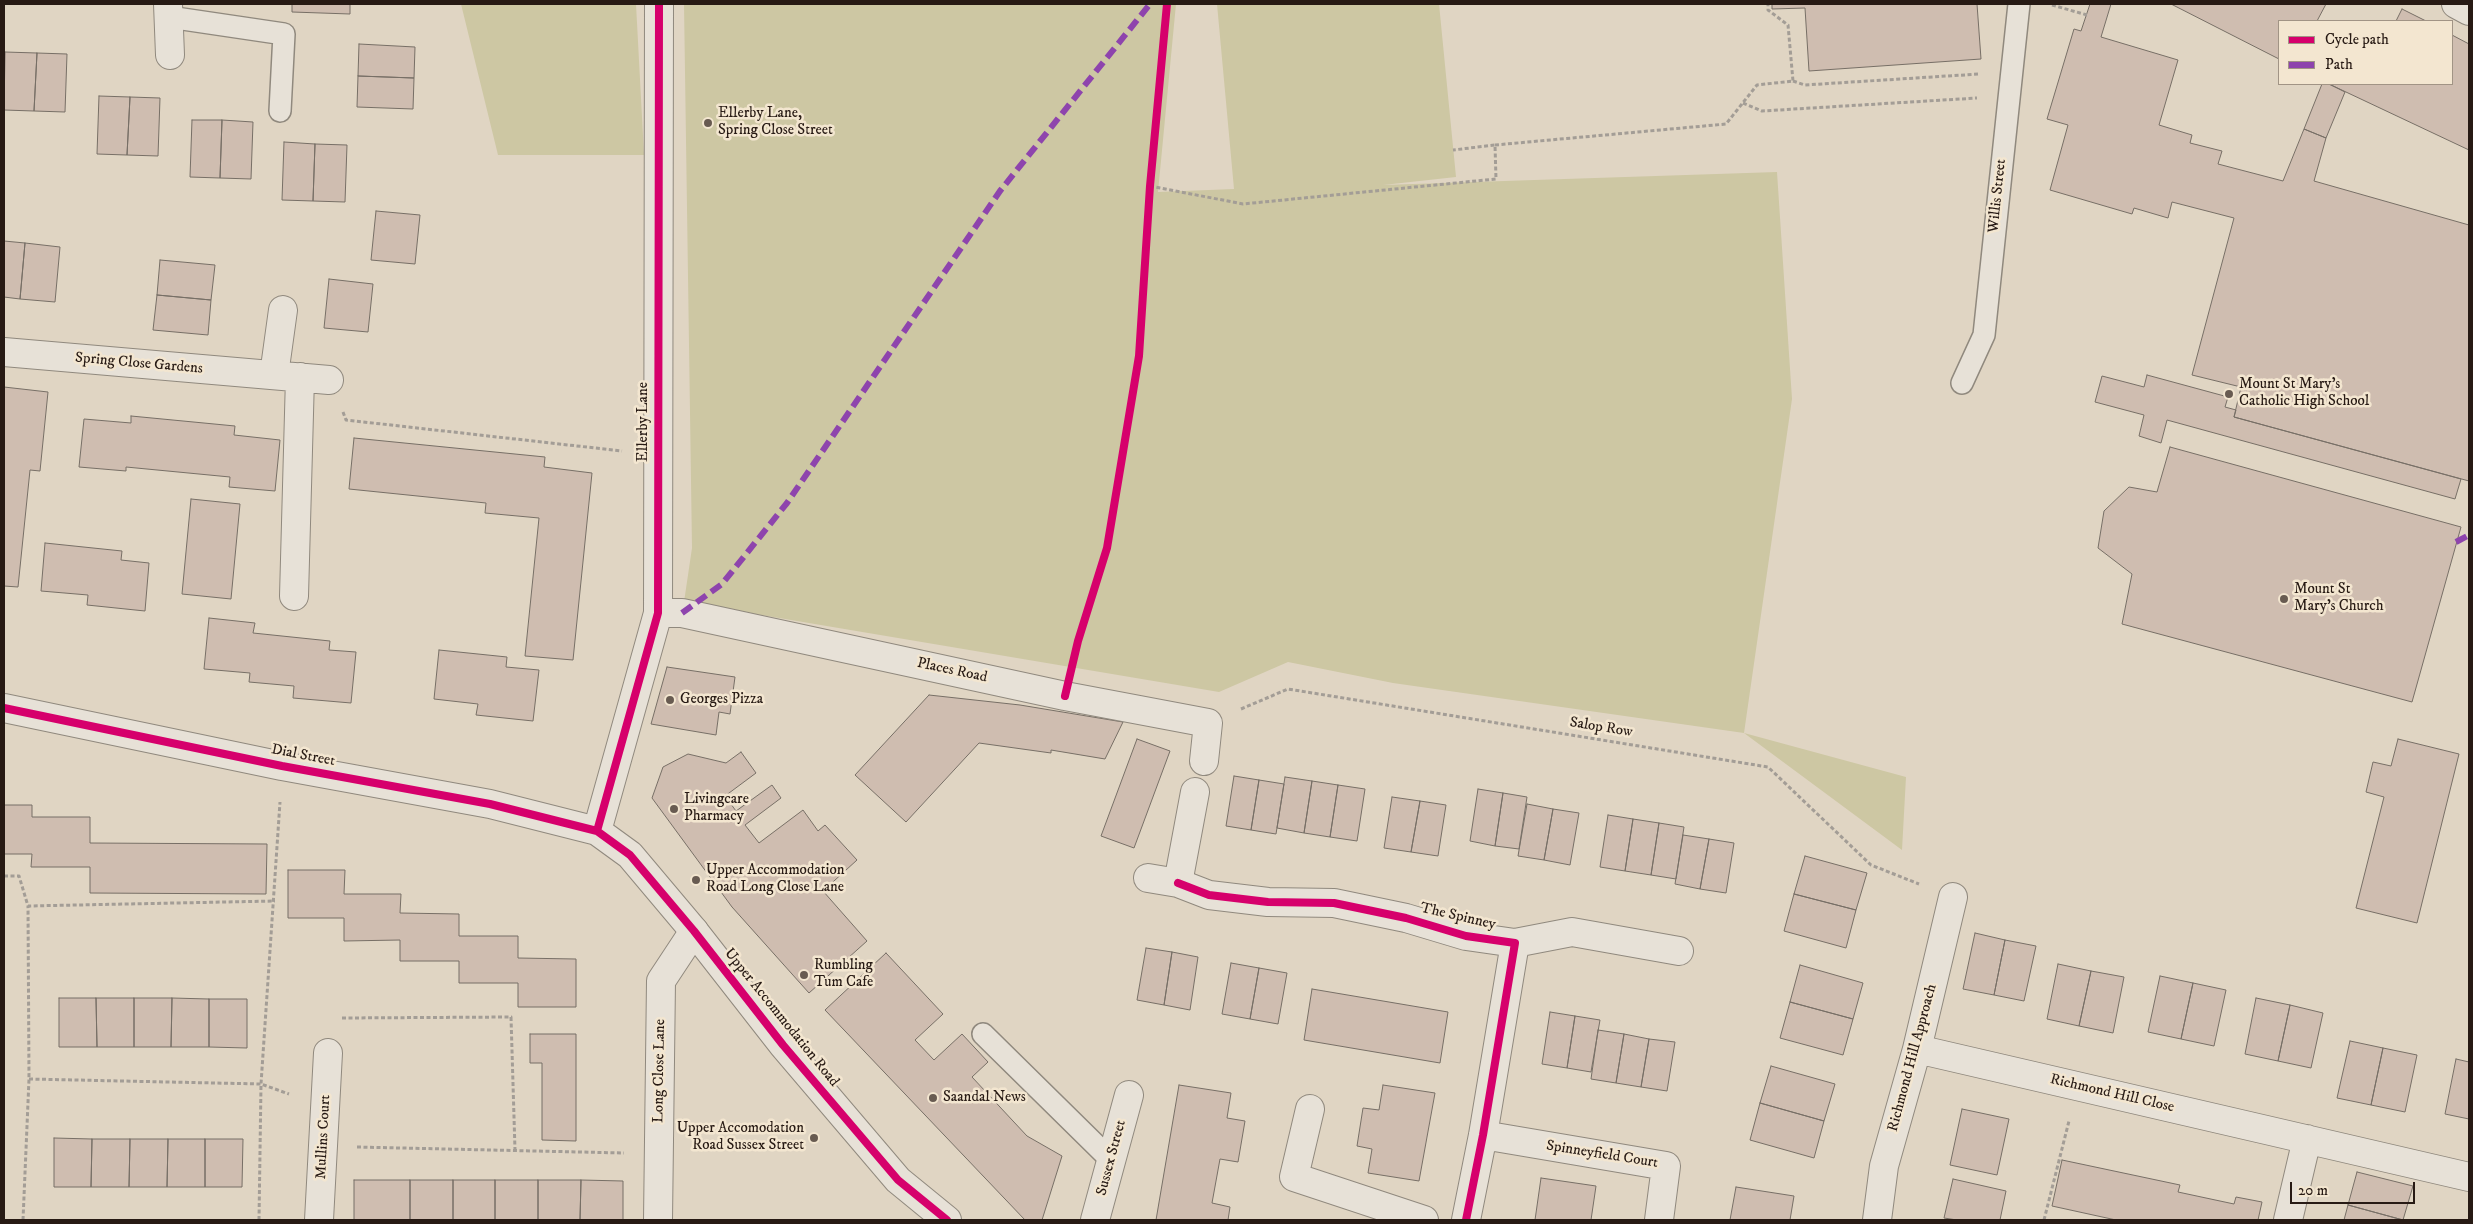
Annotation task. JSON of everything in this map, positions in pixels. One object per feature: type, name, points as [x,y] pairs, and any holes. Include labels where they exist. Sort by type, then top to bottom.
[{"type":"street","name":"Ellerby Lane","points":[[597,831],[658,613],[659,4]]},
{"type":"street","points":[[2456,4],[2469,11]]},
{"type":"street","points":[[168,10],[170,55]]},
{"type":"street","points":[[283,310],[294,596]]},
{"type":"street","name":"Spring Close Gardens","points":[[4,352],[329,380]]},
{"type":"street","name":"Places Road","points":[[658,613],[682,613],[1065,696],[1208,723]]},
{"type":"street","name":"Dial Street","points":[[4,708],[282,766],[490,804],[597,831]]},
{"type":"street","points":[[1204,761],[1208,723]]},
{"type":"street","points":[[1148,878],[1178,883],[1195,792]]},
{"type":"street","name":"Upper Accommodation Road","points":[[597,831],[630,855],[694,931],[783,1045],[898,1180],[947,1220]]},
{"type":"street","name":"The Spinney","points":[[1178,883],[1209,895],[1268,902],[1334,903],[1406,918],[1466,936],[1515,943],[1572,932],[1679,951]]},
{"type":"street","name":"Richmond Hill Approach","points":[[1877,1220],[1884,1166],[1917,1049],[1953,897]]},
{"type":"street","name":"Long Close Lane","points":[[658,1220],[661,981],[694,931]]},
{"type":"street","points":[[1466,1220],[1483,1135],[1515,943]]},
{"type":"street","name":"Richmond Hill Close","points":[[1917,1049],[2469,1177]]},
{"type":"street","name":"Mullins Court","points":[[319,1220],[328,1053]]},
{"type":"street","name":"Sussex Street","points":[[1095,1220],[1129,1095]]},
{"type":"street","points":[[1310,1109],[1294,1177],[1424,1220]]},
{"type":"street","name":"Spinneyfield Court","points":[[1483,1135],[1666,1166],[1659,1220]]},
{"type":"street","points":[[2288,1220],[2307,1139]]},
{"type":"lane","name":"Willis Street","points":[[1962,383],[1984,335],[2019,4]]},
{"type":"lane","points":[[168,10],[284,34],[280,111]]},
{"type":"lane","points":[[983,1034],[1111,1160]]},
{"type":"path","points":[[1065,696],[1078,642],[1107,548],[1139,356],[1150,186],[1167,4]]},
{"type":"path","points":[[1768,4],[1768,10],[1788,25],[1793,81]]},
{"type":"path","points":[[2050,4],[2087,15]]},
{"type":"path","points":[[1453,150],[1726,124],[1758,85],[1793,81],[1805,85],[1983,74]]},
{"type":"path","points":[[1743,103],[1762,111],[1937,99],[2008,98]]},
{"type":"path","points":[[1150,186],[1243,204],[1496,179],[1494,145]]},
{"type":"path","points":[[329,380],[346,420],[658,456]]},
{"type":"path","points":[[259,1220],[261,1084],[275,901],[282,766]]},
{"type":"path","points":[[4,876],[19,876],[28,906],[28,1079],[23,1220]]},
{"type":"path","points":[[28,906],[275,901]]},
{"type":"path","points":[[328,1053],[332,1018],[511,1017],[515,1150]]},
{"type":"path","points":[[2044,1220],[2077,1086]]},
{"type":"shaded area","points":[[461,4],[636,4],[644,155],[498,155]]},
{"type":"shaded area","points":[[684,4],[1176,4],[1158,192],[1234,189],[1217,4],[1439,4],[1456,177],[1383,185],[1777,172],[1792,399],[1744,733],[1393,683],[1288,662],[1219,692],[684,602],[692,548]]},
{"type":"shaded area","points":[[1744,733],[1906,777],[1902,850]]},
{"type":"building","points":[[292,4],[350,4],[350,14],[292,12]]},
{"type":"building","points":[[1772,4],[1977,4],[1981,59],[1809,71],[1805,8],[1772,9]]},
{"type":"building","points":[[2090,4],[2111,4],[2101,37],[2178,60],[2159,125],[2192,135],[2190,143],[2222,151],[2218,164],[2283,181],[2304,129],[2326,138],[2314,181],[2469,225],[2469,481],[2234,417],[2241,387],[2192,375],[2234,218],[2172,202],[2168,218],[2134,208],[2132,214],[2050,190],[2068,125],[2047,119],[2074,29],[2081,31]]},
{"type":"building","points":[[2171,4],[2326,4],[2318,20],[2278,20],[2278,58]]},
{"type":"building","points":[[2402,9],[2424,20],[2396,20]]},
{"type":"building","points":[[2453,36],[2469,44],[2469,150],[2331,85],[2453,85]]},
{"type":"building","points":[[359,44],[415,47],[414,78],[358,76]]},
{"type":"building","points":[[5,52],[37,53],[34,111],[4,110]]},
{"type":"building","points":[[37,53],[67,54],[65,112],[34,111]]},
{"type":"building","points":[[358,76],[414,78],[413,109],[357,107]]},
{"type":"building","points":[[2322,85],[2331,85],[2345,92],[2326,138],[2304,129]]},
{"type":"building","points":[[99,96],[130,97],[127,155],[97,154]]},
{"type":"building","points":[[130,97],[160,98],[158,156],[127,155]]},
{"type":"building","points":[[192,120],[222,120],[220,178],[190,177]]},
{"type":"building","points":[[222,120],[253,122],[251,179],[220,178]]},
{"type":"building","points":[[284,142],[315,144],[313,201],[282,200]]},
{"type":"building","points":[[315,144],[347,145],[345,202],[313,201]]},
{"type":"building","points":[[376,211],[420,215],[415,264],[371,260]]},
{"type":"building","points":[[4,241],[25,243],[20,299],[4,297]]},
{"type":"building","points":[[25,243],[60,247],[55,302],[20,299]]},
{"type":"building","points":[[160,260],[215,265],[211,300],[157,295]]},
{"type":"building","points":[[329,279],[373,284],[368,332],[324,328]]},
{"type":"building","points":[[157,295],[211,300],[208,335],[153,330]]},
{"type":"building","points":[[2147,375],[2228,397],[2225,407],[2236,410],[2234,417],[2461,479],[2455,499],[2167,420],[2161,443],[2139,436],[2144,415],[2095,402],[2102,376],[2144,387]]},
{"type":"building","points":[[4,387],[48,392],[40,471],[30,470],[18,587],[4,586]]},
{"type":"building","points":[[131,416],[235,426],[234,435],[280,440],[275,491],[229,487],[230,477],[126,467],[126,471],[79,467],[84,419],[131,423]]},
{"type":"building","points":[[354,438],[545,457],[544,467],[592,473],[573,660],[525,656],[539,518],[485,513],[486,503],[349,489]]},
{"type":"building","name":"Mount St Mary's Church","points":[[2170,447],[2461,527],[2412,702],[2122,624],[2132,574],[2098,548],[2104,511],[2129,487],[2157,492]]},
{"type":"building","points":[[191,499],[240,504],[231,599],[182,594]]},
{"type":"building","points":[[45,543],[122,551],[121,560],[149,563],[145,611],[87,605],[88,595],[41,591]]},
{"type":"building","points":[[209,618],[255,623],[253,633],[330,641],[329,650],[356,652],[351,703],[293,698],[294,686],[249,682],[250,673],[204,669]]},
{"type":"building","points":[[439,650],[507,657],[506,667],[539,670],[533,721],[476,715],[478,704],[434,699]]},
{"type":"building","points":[[667,667],[735,677],[730,714],[719,712],[716,735],[651,724]]},
{"type":"building","points":[[929,695],[1020,705],[1123,722],[1105,759],[1051,750],[1051,753],[979,743],[906,822],[855,775]]},
{"type":"building","points":[[1137,739],[1170,751],[1134,848],[1101,836]]},
{"type":"building","points":[[2398,739],[2459,754],[2417,923],[2356,908],[2384,797],[2366,792],[2373,762],[2391,766]]},
{"type":"building","points":[[741,752],[756,773],[725,796],[736,811],[772,785],[781,798],[745,825],[759,843],[803,810],[818,831],[825,825],[857,860],[823,891],[867,941],[809,993],[732,907],[652,798],[663,767],[688,754],[726,763]]},
{"type":"building","points":[[1234,776],[1259,780],[1251,830],[1226,826]]},
{"type":"building","points":[[1285,777],[1312,781],[1304,833],[1277,828]]},
{"type":"building","points":[[1259,780],[1284,784],[1276,834],[1251,830]]},
{"type":"building","points":[[1312,781],[1338,785],[1330,837],[1304,833]]},
{"type":"building","points":[[1338,785],[1365,789],[1357,841],[1330,837]]},
{"type":"building","points":[[1478,789],[1503,793],[1495,846],[1470,841]]},
{"type":"building","points":[[1503,793],[1527,797],[1519,849],[1495,846]]},
{"type":"building","points":[[1392,797],[1420,801],[1411,852],[1384,848]]},
{"type":"building","points":[[1420,801],[1446,805],[1438,856],[1411,852]]},
{"type":"building","points":[[1527,804],[1553,809],[1544,860],[1518,856]]},
{"type":"building","points":[[4,805],[32,805],[32,817],[90,817],[90,843],[267,844],[266,894],[90,893],[90,867],[31,867],[32,854],[4,854]]},
{"type":"building","points":[[1553,809],[1579,813],[1570,865],[1544,860]]},
{"type":"building","points":[[1608,815],[1633,819],[1625,871],[1600,867]]},
{"type":"building","points":[[1633,819],[1659,823],[1651,875],[1625,871]]},
{"type":"building","points":[[1659,823],[1684,827],[1676,879],[1651,875]]},
{"type":"building","points":[[1683,835],[1709,839],[1700,889],[1675,884]]},
{"type":"building","points":[[1709,839],[1734,843],[1726,893],[1700,889]]},
{"type":"building","points":[[1805,856],[1867,873],[1856,910],[1794,894]]},
{"type":"building","points":[[288,870],[345,870],[344,894],[401,894],[400,913],[459,914],[459,936],[518,936],[518,958],[576,959],[576,1007],[518,1007],[518,983],[459,983],[459,961],[400,961],[400,940],[344,941],[344,918],[288,918]]},
{"type":"building","points":[[1794,894],[1856,910],[1846,948],[1784,931]]},
{"type":"building","points":[[1975,933],[2005,940],[1994,995],[1963,989]]},
{"type":"building","points":[[2005,940],[2036,946],[2024,1001],[1994,995]]},
{"type":"building","points":[[1146,948],[1172,952],[1164,1005],[1137,1000]]},
{"type":"building","points":[[1172,952],[1198,957],[1190,1010],[1164,1005]]},
{"type":"building","points":[[886,953],[943,1014],[915,1040],[934,1060],[962,1034],[988,1062],[972,1077],[1027,1136],[1062,1156],[1042,1220],[1025,1220],[825,1010]]},
{"type":"building","points":[[1231,963],[1259,968],[1250,1019],[1222,1014]]},
{"type":"building","points":[[2058,964],[2091,971],[2079,1026],[2047,1019]]},
{"type":"building","points":[[1800,965],[1863,983],[1853,1019],[1790,1002]]},
{"type":"building","points":[[1259,968],[1287,973],[1278,1024],[1250,1019]]},
{"type":"building","points":[[2091,971],[2124,977],[2113,1033],[2079,1026]]},
{"type":"building","points":[[2160,976],[2193,983],[2181,1039],[2148,1032]]},
{"type":"building","points":[[2193,983],[2226,990],[2214,1046],[2181,1039]]},
{"type":"building","points":[[1312,989],[1448,1012],[1440,1063],[1304,1040]]},
{"type":"building","points":[[59,998],[96,998],[97,1047],[59,1047]]},
{"type":"building","points":[[96,998],[134,998],[134,1047],[97,1047]]},
{"type":"building","points":[[134,998],[172,998],[171,1047],[134,1047]]},
{"type":"building","points":[[172,998],[209,999],[209,1047],[171,1047]]},
{"type":"building","points":[[2256,998],[2290,1005],[2278,1061],[2245,1054]]},
{"type":"building","points":[[209,999],[247,999],[247,1048],[209,1047]]},
{"type":"building","points":[[1790,1002],[1853,1019],[1843,1055],[1780,1038]]},
{"type":"building","points":[[2290,1005],[2323,1013],[2311,1068],[2278,1061]]},
{"type":"building","points":[[1550,1012],[1575,1016],[1567,1068],[1542,1064]]},
{"type":"building","points":[[1575,1016],[1600,1020],[1591,1072],[1567,1068]]},
{"type":"building","points":[[1598,1030],[1624,1034],[1616,1083],[1591,1079]]},
{"type":"building","points":[[530,1034],[576,1034],[576,1141],[542,1140],[542,1063],[530,1063]]},
{"type":"building","points":[[1624,1034],[1649,1039],[1641,1087],[1616,1083]]},
{"type":"building","points":[[1649,1039],[1675,1042],[1667,1091],[1641,1087]]},
{"type":"building","points":[[2350,1041],[2383,1048],[2371,1105],[2337,1098]]},
{"type":"building","points":[[2383,1048],[2417,1055],[2405,1112],[2371,1105]]},
{"type":"building","points":[[2456,1059],[2469,1062],[2469,1119],[2445,1114]]},
{"type":"building","points":[[1771,1066],[1835,1084],[1824,1121],[1760,1103]]},
{"type":"building","points":[[1179,1085],[1231,1093],[1227,1118],[1245,1121],[1238,1162],[1220,1159],[1212,1203],[1230,1207],[1228,1220],[1156,1220]]},
{"type":"building","points":[[1383,1085],[1435,1093],[1419,1181],[1368,1173],[1372,1149],[1357,1146],[1363,1108],[1379,1110]]},
{"type":"building","points":[[1760,1103],[1824,1121],[1814,1158],[1750,1140]]},
{"type":"building","points":[[1962,1109],[2009,1119],[1997,1175],[1950,1165]]},
{"type":"building","points":[[54,1138],[92,1139],[91,1187],[54,1187]]},
{"type":"building","points":[[92,1139],[130,1139],[129,1187],[91,1187]]},
{"type":"building","points":[[130,1139],[168,1139],[167,1187],[129,1187]]},
{"type":"building","points":[[168,1139],[205,1139],[205,1187],[167,1187]]},
{"type":"building","points":[[205,1139],[243,1139],[242,1187],[205,1187]]},
{"type":"building","points":[[2062,1160],[2180,1185],[2178,1192],[2234,1204],[2236,1197],[2262,1202],[2258,1220],[2116,1220],[2052,1206]]},
{"type":"building","points":[[2357,1172],[2413,1186],[2403,1220],[2348,1205]]},
{"type":"building","points":[[1541,1178],[1596,1186],[1591,1220],[1535,1220]]},
{"type":"building","points":[[1953,1179],[2006,1191],[2000,1220],[1957,1220],[1944,1218]]},
{"type":"building","points":[[354,1180],[410,1180],[410,1220],[354,1220]]},
{"type":"building","points":[[410,1180],[453,1180],[453,1220],[410,1220]]},
{"type":"building","points":[[453,1180],[495,1180],[495,1220],[453,1220]]},
{"type":"building","points":[[495,1180],[538,1180],[538,1220],[495,1220]]},
{"type":"building","points":[[538,1180],[581,1180],[580,1220],[538,1220]]},
{"type":"building","points":[[581,1180],[623,1181],[623,1220],[580,1220]]},
{"type":"building","points":[[1736,1187],[1794,1196],[1790,1220],[1730,1220]]},
{"type":"building","points":[[2348,1205],[2403,1220],[2344,1220]]},
{"type":"marked path","points":[[682,613],[722,584],[787,503],[1000,191],[1150,4]]},
{"type":"marked path","points":[[2456,542],[2469,535]]},
{"type":"cycle path","points":[[597,831],[658,613],[659,4]]},
{"type":"cycle path","points":[[1065,696],[1078,641],[1107,548],[1139,356],[1150,186],[1167,4]]},
{"type":"cycle path","points":[[4,708],[282,766],[490,804],[597,831],[630,855],[694,931],[783,1045],[898,1180],[947,1220]]},
{"type":"cycle path","points":[[1178,883],[1209,895],[1268,902],[1334,903],[1406,918],[1466,936],[1515,943],[1483,1135],[1466,1220]]},
{"type":"place","name":"Ellerby Lane, Spring Close Street","points":[[708,123]]},
{"type":"place","name":"Mount St Mary's Catholic High School","points":[[2229,394]]},
{"type":"place","name":"Mount St Mary's Church","points":[[2284,599]]},
{"type":"place","name":"Georges Pizza","points":[[670,700]]},
{"type":"place","name":"Livingcare Pharmacy","points":[[674,809]]},
{"type":"place","name":"Upper Accommodation Road Long Close Lane","points":[[696,880]]},
{"type":"place","name":"Rumbling Tum Cafe","points":[[804,975]]},
{"type":"place","name":"Saandal News","points":[[933,1098]]},
{"type":"place","name":"Upper Accomodation Road Sussex Street","points":[[814,1138]]}]
